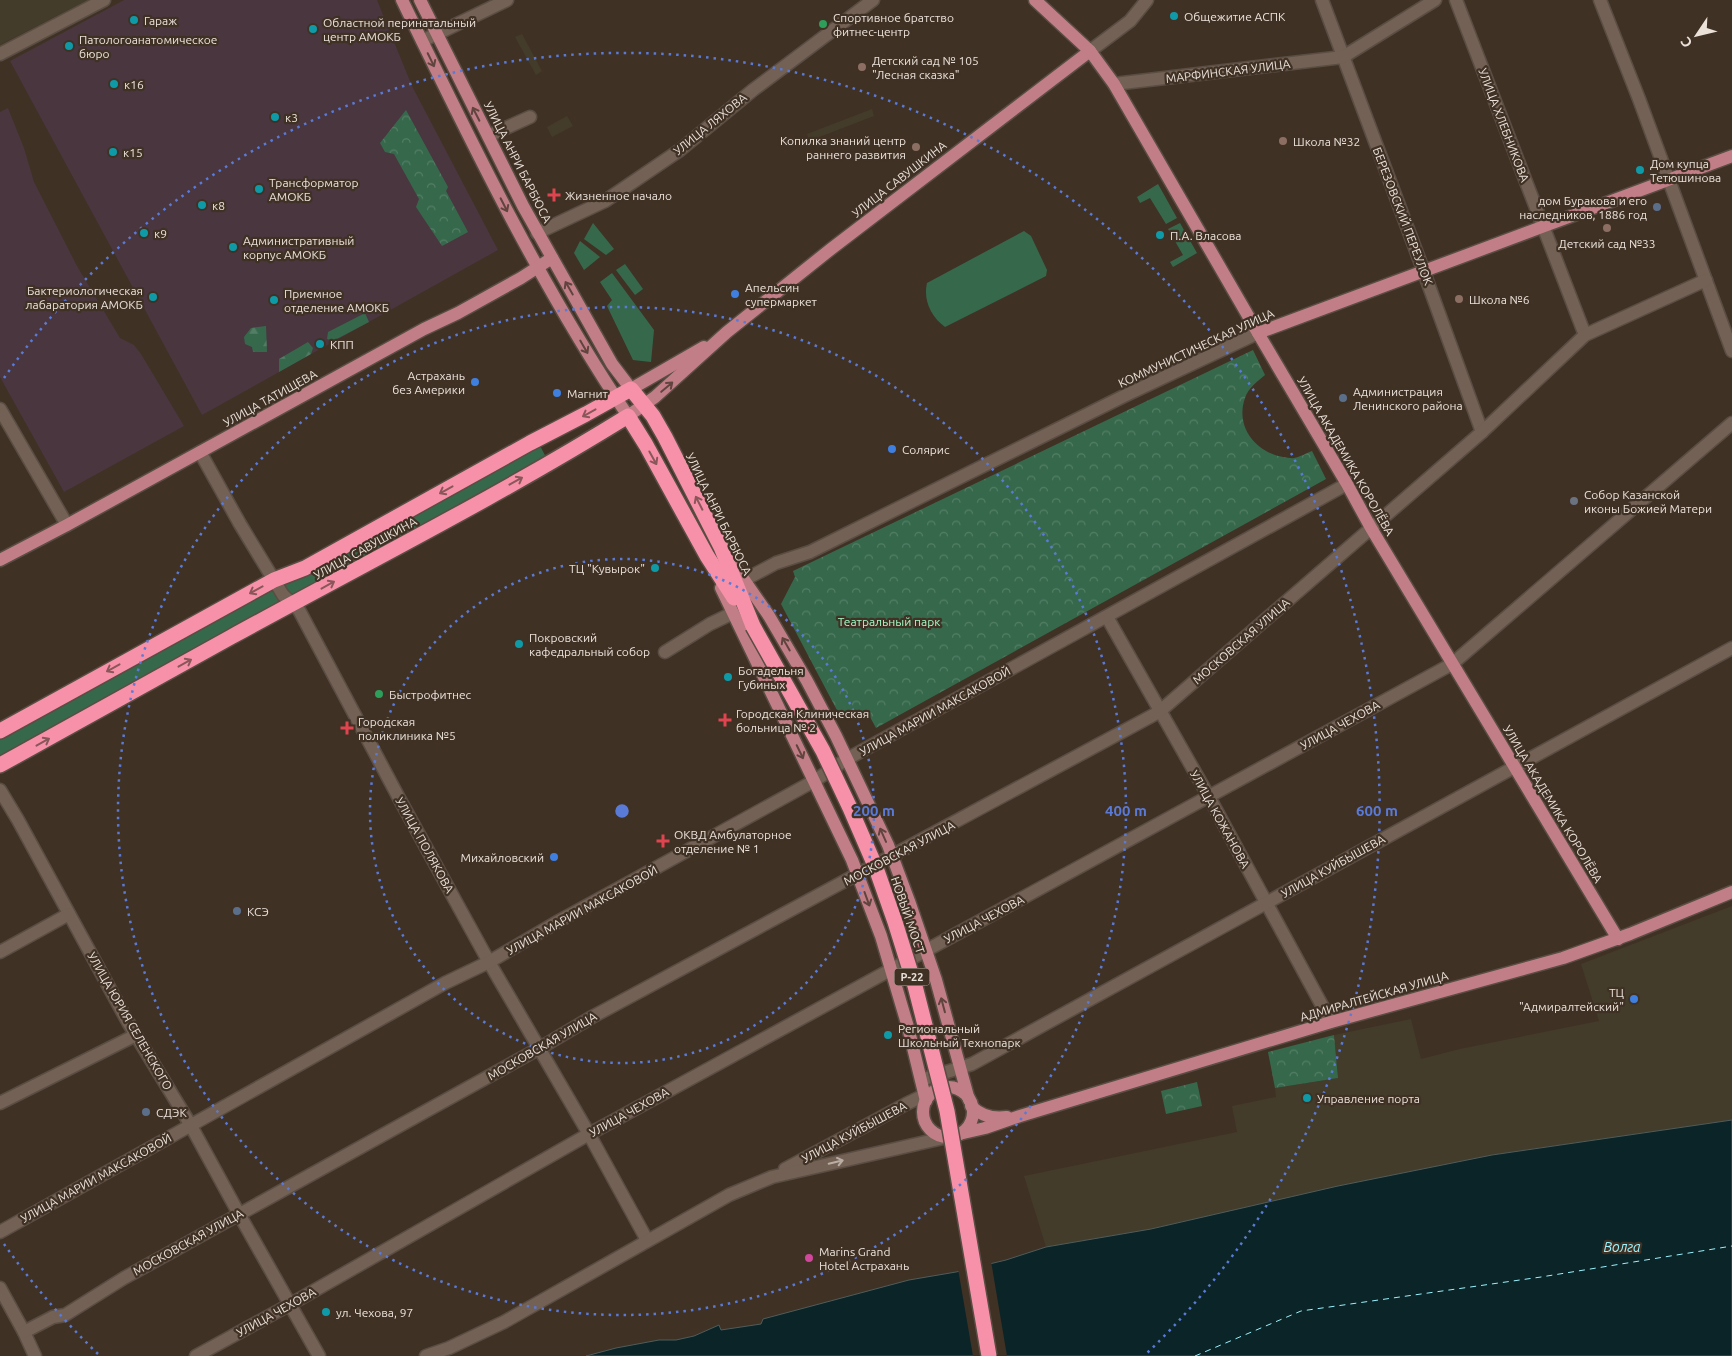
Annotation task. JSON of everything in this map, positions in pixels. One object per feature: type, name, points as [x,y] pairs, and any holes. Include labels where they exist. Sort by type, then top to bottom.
[{"type":"highway","name":"УЛИЦА САВУШКИНА","points":[[0,731],[274,580],[305,568],[631,389]]},
{"type":"highway","name":"УЛИЦА АНРИ БАРБЮСА","points":[[631,389],[662,431],[721,547],[753,626]]},
{"type":"highway","name":"УЛИЦА САВУШКИНА","points":[[0,765],[549,463],[628,416]]},
{"type":"highway","name":"УЛИЦА АНРИ БАРБЮСА","points":[[628,416],[646,445],[706,556],[753,626]]},
{"type":"highway","points":[[537,440],[549,463]]},
{"type":"highway","name":"НОВЫЙ МОСТ","points":[[753,626],[823,751],[876,868],[895,922],[915,986],[947,1111],[989,1356]]},
{"type":"main road","name":"УЛИЦА АНРИ БАРБЮСА","points":[[402,0],[508,214],[598,372],[628,416]]},
{"type":"main road","name":"УЛИЦА АНРИ БАРБЮСА","points":[[420,0],[537,233],[612,364],[631,389]]},
{"type":"main road","name":"УЛИЦА АКАДЕМИКА КОРОЛЁВА","points":[[1035,0],[1090,51],[1114,84],[1371,528],[1618,939]]},
{"type":"main road","name":"УЛИЦА САВУШКИНА","points":[[628,416],[673,383],[727,332],[831,249],[1090,51]]},
{"type":"main road","name":"КОММУНИСТИЧЕСКАЯ УЛИЦА","points":[[1258,333],[1732,156]]},
{"type":"main road","name":"УЛИЦА ТАТИЩЕВА","points":[[0,560],[68,525],[424,329],[458,313],[521,278],[552,258]]},
{"type":"main road","name":"УЛИЦА САВУШКИНА","points":[[631,389],[727,332]]},
{"type":"main road","points":[[721,547],[769,616],[802,673],[868,800],[892,856],[926,950],[970,1103],[972,1114],[970,1122],[966,1129],[955,1135]]},
{"type":"main road","points":[[706,556],[858,875],[881,936],[908,1027],[925,1098],[923,1116],[926,1123],[930,1130],[944,1136],[985,1128],[1020,1116]]},
{"type":"main road","name":"АДМИРАЛТЕЙСКАЯ УЛИЦА","points":[[1020,1116],[1331,1022],[1563,958],[1618,939],[1732,892]]},
{"type":"main road","points":[[925,1098],[937,1089],[954,1088],[960,1090],[977,1112],[985,1116],[1003,1118],[1020,1116]]},
{"type":"street","points":[[0,54],[104,0]]},
{"type":"street","points":[[422,41],[507,0]]},
{"type":"street","name":"УЛИЦА ЛЯХОВА","points":[[537,233],[605,201],[680,150],[753,90],[873,0]]},
{"type":"street","points":[[1090,51],[1130,21],[1147,0]]},
{"type":"street","name":"БЕРЕЗОВСКИЙ ПЕРЕУЛОК","points":[[1322,0],[1424,271],[1482,432]]},
{"type":"street","points":[[1342,57],[1435,0]]},
{"type":"street","name":"УЛИЦА ХЛЕБНИКОВА","points":[[1456,0],[1584,335]]},
{"type":"street","points":[[1600,0],[1639,99],[1732,351]]},
{"type":"street","name":"МАРФИНСКАЯ УЛИЦА","points":[[1114,84],[1342,57]]},
{"type":"street","points":[[488,136],[530,117]]},
{"type":"street","name":"МОСКОВСКАЯ УЛИЦА","points":[[24,1332],[53,1317],[65,1315],[124,1278],[540,1048],[592,1017],[1160,712],[1482,432],[1584,335],[1706,280]]},
{"type":"street","name":"КОММУНИСТИЧЕСКАЯ УЛИЦА","points":[[744,580],[776,564],[810,552],[1126,395],[1258,333]]},
{"type":"street","points":[[0,409],[68,525]]},
{"type":"street","name":"УЛИЦА ЧЕХОВА","points":[[196,1356],[589,1134],[1452,664],[1732,423]]},
{"type":"street","name":"УЛИЦА ПОЛЯКОВА","points":[[200,452],[240,524],[283,595],[291,605],[299,610],[489,962],[589,1134],[647,1240]]},
{"type":"street","name":"УЛИЦА МАРИИ МАКСАКОВОЙ","points":[[0,1232],[190,1124],[445,983],[489,962],[559,921],[814,781],[847,759],[1347,484]]},
{"type":"street","points":[[665,652],[710,624],[733,613]]},
{"type":"street","name":"УЛИЦА КОЖАНОВА","points":[[1107,617],[1209,797],[1331,1022]]},
{"type":"street","name":"УЛИЦА КУЙБЫШЕВА","points":[[920,1080],[972,1064],[1732,648]]},
{"type":"street","name":"УЛИЦА ЮРИЯ СЕЛЕНСКОГО","points":[[0,790],[136,1035],[190,1124],[319,1356]]},
{"type":"street","points":[[0,952],[69,914]]},
{"type":"street","points":[[0,1103],[136,1035]]},
{"type":"street","name":"УЛИЦА КУЙБЫШЕВА","points":[[772,1176],[925,1098]]},
{"type":"street","points":[[426,1356],[450,1348],[504,1322],[729,1195],[772,1176],[955,1135]]},
{"type":"street","points":[[0,1288],[35,1356]]},
{"type":"shaded area","points":[[0,0],[88,0],[0,45]]},
{"type":"shaded area","points":[[124,0],[377,0],[412,86],[498,250],[202,415],[10,61]]},
{"type":"shaded area","points":[[522,34],[542,71],[536,75],[515,37]]},
{"type":"shaded area","points":[[8,108],[24,148],[34,182],[77,266],[120,338],[134,345],[141,354],[184,426],[64,492],[0,377],[0,112]]},
{"type":"shaded area","points":[[872,109],[874,116],[809,141],[807,134]]},
{"type":"shaded area","points":[[567,116],[573,126],[552,137],[547,127]]},
{"type":"shaded area","points":[[1732,906],[1732,1120],[1492,1155],[1338,1186],[1151,1229],[1046,1247],[1024,1176],[1237,1132],[1232,1106],[1276,1097],[1275,1088],[1338,1078],[1334,1035],[1411,1019],[1421,1059],[1460,1049],[1599,1021],[1581,964]]},
{"type":"green space","points":[[406,110],[448,187],[446,191],[468,232],[442,246],[416,207],[419,199],[394,154],[385,152],[380,143]]},
{"type":"green space","points":[[1158,184],[1177,218],[1166,224],[1150,198],[1140,203],[1137,197]]},
{"type":"green space","points":[[593,223],[614,249],[606,255],[584,239]]},
{"type":"green space","points":[[1180,223],[1197,253],[1173,267],[1170,262],[1183,255],[1168,229]]},
{"type":"green space","points":[[1024,231],[1031,236],[1047,270],[1046,276],[945,327],[940,323],[932,313],[927,302],[927,283]]},
{"type":"green space","points":[[580,241],[600,257],[584,270],[574,253]]},
{"type":"green space","points":[[625,264],[643,289],[635,295],[616,270]]},
{"type":"green space","points":[[612,273],[654,330],[651,362],[633,360],[607,306],[612,300],[600,282]]},
{"type":"green space","points":[[365,313],[369,322],[333,341],[327,339],[328,332]]},
{"type":"green space","points":[[266,326],[267,352],[253,352],[252,347],[245,344],[244,337],[251,328]]},
{"type":"green space","points":[[308,342],[313,348],[311,354],[279,372],[279,359]]},
{"type":"green space","name":"Театральный парк","points":[[1253,350],[1265,375],[1246,394],[1243,408],[1245,428],[1256,444],[1273,454],[1293,458],[1312,451],[1326,479],[876,728],[870,717],[844,712],[839,714],[781,604],[795,577],[793,571]]},
{"type":"green space","points":[[537,440],[549,463],[0,765],[0,731]]},
{"type":"green space","points":[[1334,1035],[1338,1078],[1275,1088],[1268,1052]]},
{"type":"green space","points":[[1197,1082],[1202,1106],[1166,1114],[1161,1091]]},
{"type":"water","name":"Волга","points":[[1732,1120],[1732,1356],[586,1356],[659,1340],[676,1340],[694,1336],[719,1325],[721,1330],[761,1324],[763,1319],[909,1280],[956,1272],[1006,1260],[1046,1247],[1151,1229],[1338,1186],[1492,1155]]},
{"type":"pier","points":[[991,1261],[1007,1356],[973,1356],[958,1269]]},
{"type":"ferry route","points":[[1195,1356],[1301,1311],[1541,1277],[1732,1246]]},
{"type":"place","name":"Общежитие АСПК","points":[[1174,16]]},
{"type":"place","name":"Гараж","points":[[134,20]]},
{"type":"place","name":"Спортивное братство фитнес-центр","points":[[823,24]]},
{"type":"place","name":"Областной перинатальный центр АМОКБ","points":[[313,29]]},
{"type":"place","name":"Патологоанатомическое бюро","points":[[69,46]]},
{"type":"place","name":"Детский сад № 105 \"Лесная сказка\"","points":[[862,67]]},
{"type":"place","name":"к16","points":[[114,84]]},
{"type":"place","name":"к3","points":[[275,117]]},
{"type":"place","name":"Школа №32","points":[[1283,141]]},
{"type":"place","name":"Копилка знаний центр раннего развития","points":[[916,147]]},
{"type":"place","name":"к15","points":[[113,152]]},
{"type":"place","name":"Дом купца Тетюшинова","points":[[1640,170]]},
{"type":"place","name":"Трансформатор АМОКБ","points":[[259,189]]},
{"type":"place","name":"Жизненное начало","points":[[554,195]]},
{"type":"place","name":"к8","points":[[202,205]]},
{"type":"place","name":"дом Буракова и его наследников, 1886 год","points":[[1657,207]]},
{"type":"place","name":"Детский сад №33","points":[[1607,228]]},
{"type":"place","name":"к9","points":[[144,233]]},
{"type":"place","name":"П.А. Власова","points":[[1160,235]]},
{"type":"place","name":"Административный корпус АМОКБ","points":[[233,247]]},
{"type":"place","name":"Апельсин супермаркет","points":[[735,294]]},
{"type":"place","name":"Бактериологическая лабаратория АМОКБ","points":[[153,297]]},
{"type":"place","name":"Школа №6","points":[[1459,299]]},
{"type":"place","name":"Приемное отделение АМОКБ","points":[[274,300]]},
{"type":"place","name":"КПП","points":[[320,344]]},
{"type":"place","name":"Астрахань без Америки","points":[[475,382]]},
{"type":"place","name":"Магнит","points":[[557,393]]},
{"type":"place","name":"Администрация Ленинского района","points":[[1343,398]]},
{"type":"place","name":"Солярис","points":[[892,449]]},
{"type":"place","name":"Собор Казанской иконы Божией Матери","points":[[1574,501]]},
{"type":"place","name":"ТЦ \"Кувырок\"","points":[[655,568]]},
{"type":"place","name":"Покровский кафедральный собор","points":[[519,644]]},
{"type":"place","name":"Богадельня Губиных","points":[[728,677]]},
{"type":"place","name":"Быстрофитнес","points":[[379,694]]},
{"type":"place","name":"Городская Клиническая больница № 2","points":[[725,720]]},
{"type":"place","name":"Городская поликлиника №5","points":[[347,728]]},
{"type":"place","name":"ОКВД Амбулаторное отделение № 1","points":[[663,841]]},
{"type":"place","name":"Михайловский","points":[[554,857]]},
{"type":"place","name":"КСЭ","points":[[237,911]]},
{"type":"place","name":"ТЦ \"Адмиралтейский\"","points":[[1634,999]]},
{"type":"place","name":"Региональный Школьный Технопарк","points":[[888,1035]]},
{"type":"place","name":"Управление порта","points":[[1307,1098]]},
{"type":"place","name":"СДЭК","points":[[146,1112]]},
{"type":"place","name":"Marins Grand Hotel Астрахань","points":[[809,1258]]},
{"type":"place","name":"ул. Чехова, 97","points":[[326,1312]]}]
